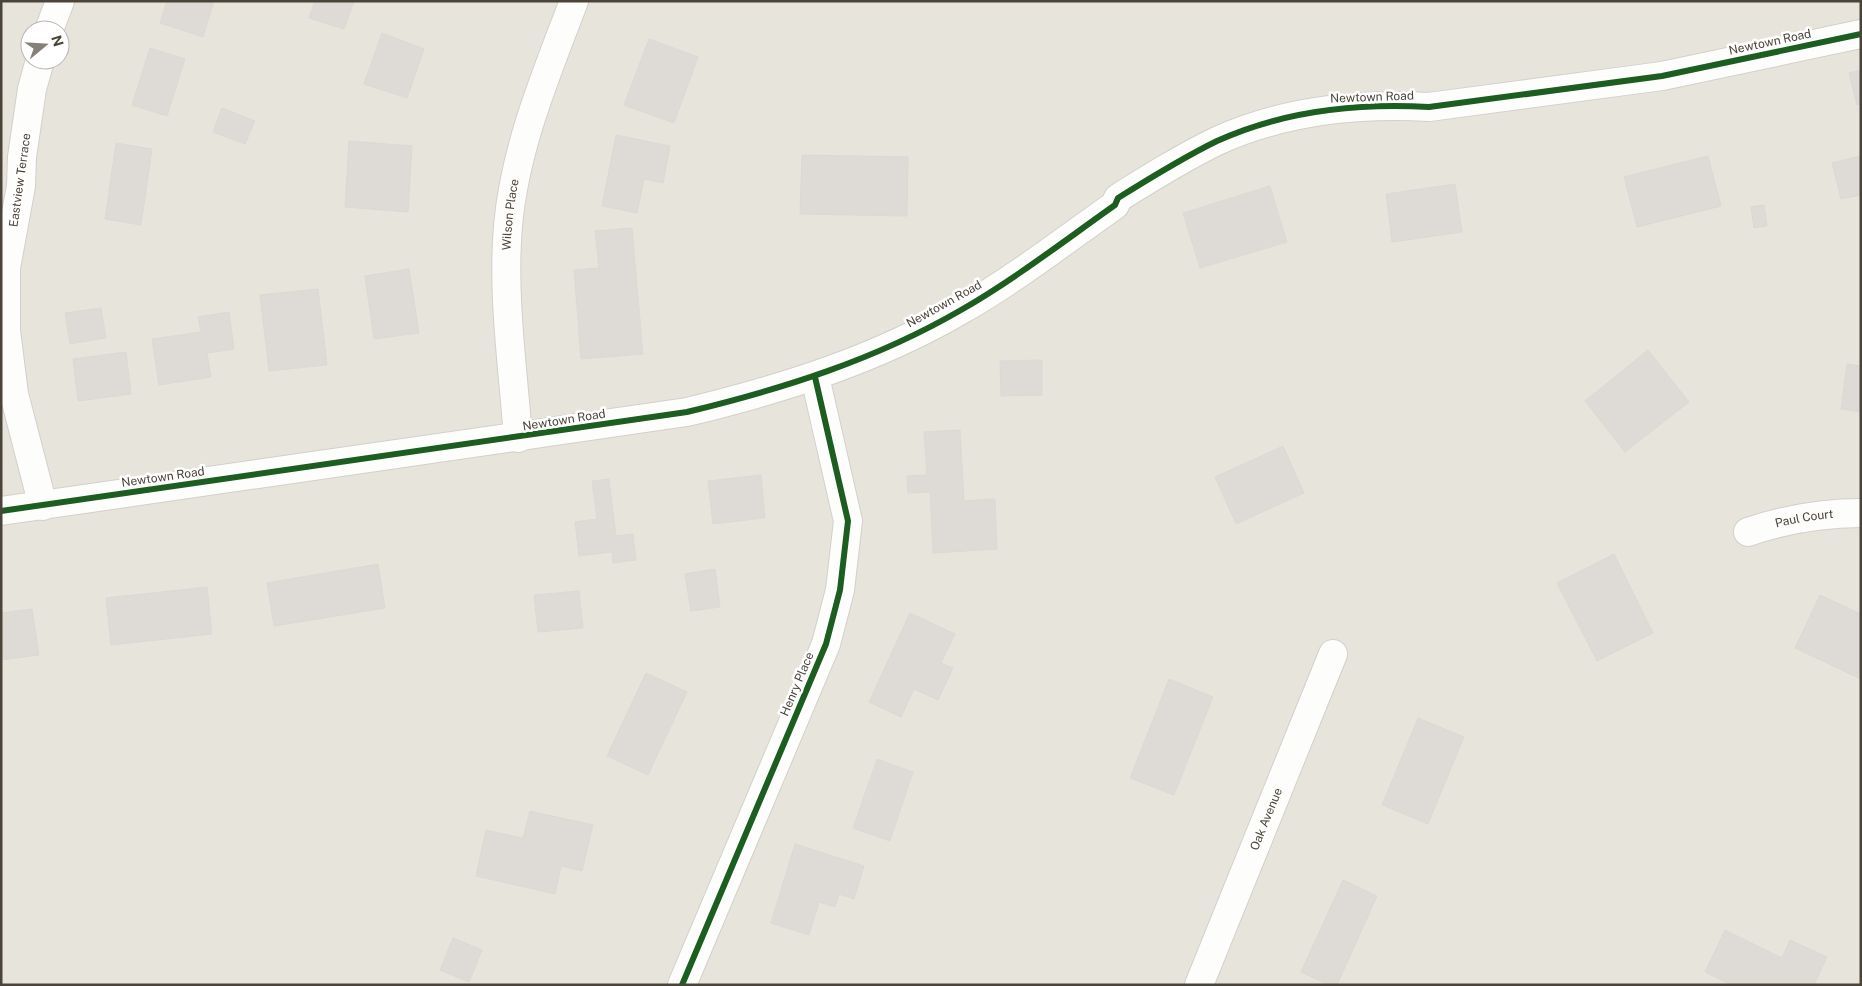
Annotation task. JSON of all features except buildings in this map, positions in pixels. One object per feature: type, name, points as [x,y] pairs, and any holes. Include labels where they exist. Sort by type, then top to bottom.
[{"type":"street","points":[[53,20],[60,1]]},
{"type":"street","name":"Wilson Place","points":[[518,438],[507,282],[508,226],[518,161],[530,116],[574,1]]},
{"type":"street","name":"Newtown Road","points":[[1,511],[518,438],[687,412],[765,393],[816,377],[889,347],[960,311],[1028,268],[1115,205],[1118,198],[1165,168],[1218,141],[1274,120],[1333,108],[1400,105],[1429,107],[1662,76],[1861,34]]},
{"type":"street","name":"Eastview Terrace","points":[[37,70],[32,89],[22,157],[21,186],[6,268],[6,331],[14,394],[43,506]]},
{"type":"street","name":"Henry Place","points":[[682,985],[826,644],[840,590],[848,521],[816,377]]},
{"type":"street","name":"Paul Court","points":[[1748,532],[1775,522],[1824,513],[1861,512]]},
{"type":"street","name":"Oak Avenue","points":[[1200,985],[1333,654]]},
{"type":"shaded area","points":[[1,1],[1861,1],[1861,985],[1,985]]},
{"type":"cycle path","points":[[1,511],[687,412],[723,403],[827,371],[895,344],[928,328],[1020,273],[1115,205],[1118,198],[1154,176],[1217,141],[1268,122],[1321,111],[1375,106],[1429,107],[1662,76],[1861,34]]},
{"type":"cycle path","points":[[682,985],[826,644],[840,590],[848,521],[815,377]]}]
